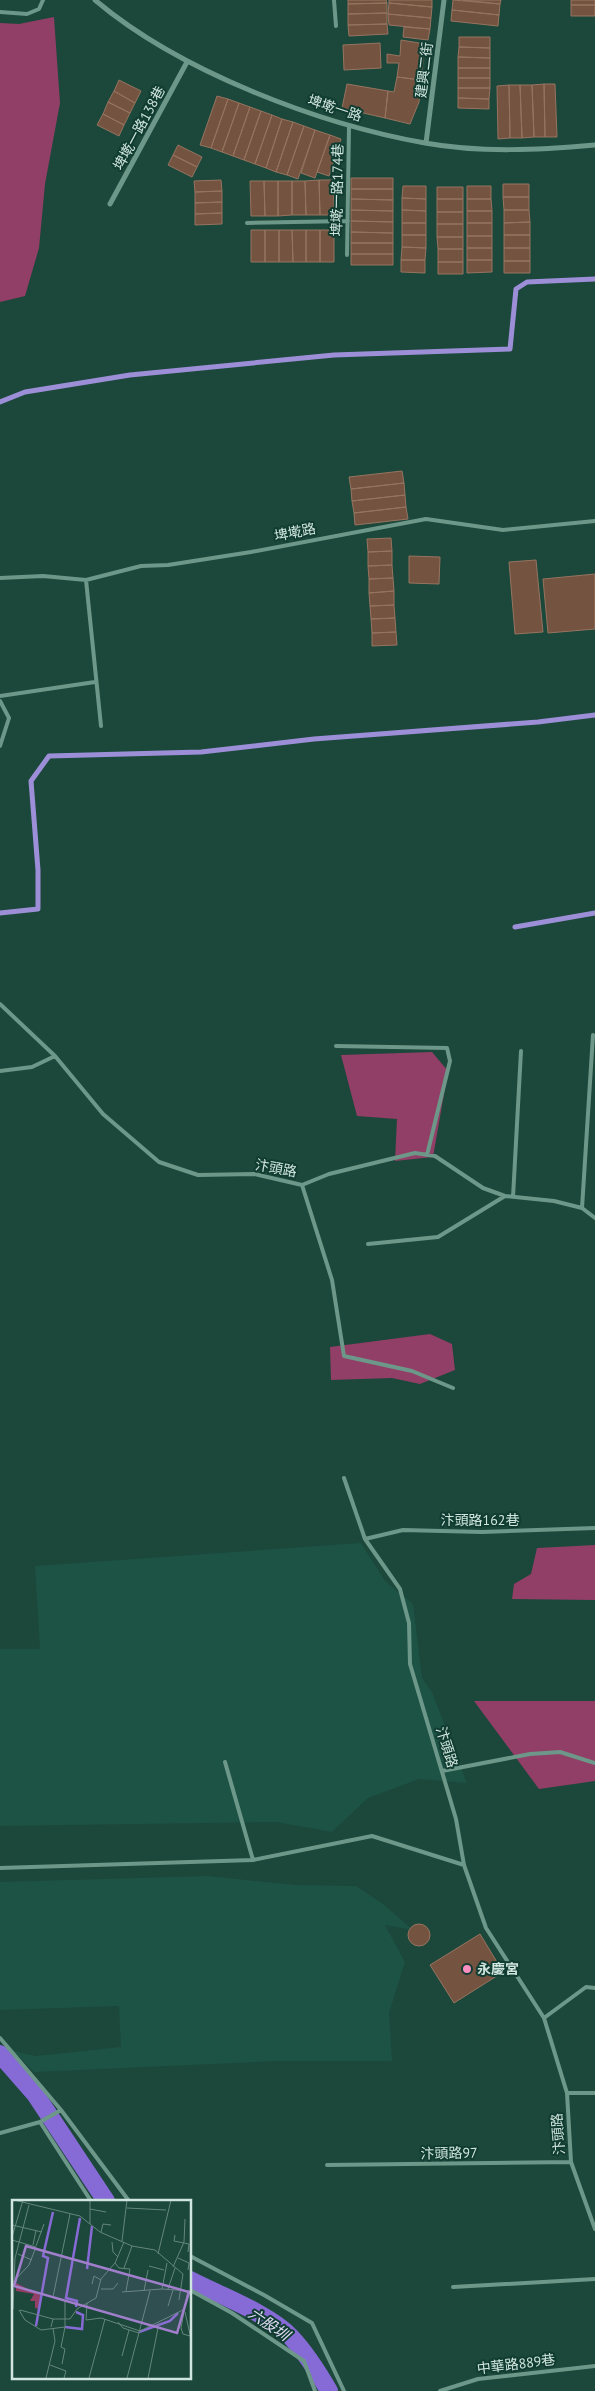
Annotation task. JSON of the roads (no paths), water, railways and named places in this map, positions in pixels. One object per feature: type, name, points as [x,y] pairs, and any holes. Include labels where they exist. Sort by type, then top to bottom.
[{"type":"street","name":"埤墘一路","points":[[95,0],[122,22],[187,62],[271,98],[349,126],[426,143],[485,149],[595,145]]},
{"type":"street","name":"建興二街","points":[[426,143],[444,0]]},
{"type":"street","name":"埤墘一路138巷","points":[[110,204],[187,62]]},
{"type":"lane","points":[[0,12],[27,14],[39,9],[43,0]]},
{"type":"lane","points":[[334,0],[336,26]]},
{"type":"lane","name":"埤墘一路174巷","points":[[348,255],[349,126]]},
{"type":"lane","points":[[247,223],[348,221]]},
{"type":"lane","name":"埤墘路","points":[[0,578],[43,576],[86,580],[141,566],[168,565],[251,552],[426,519],[503,530],[595,520]]},
{"type":"lane","points":[[86,580],[100,726]]},
{"type":"lane","points":[[0,696],[96,682]]},
{"type":"lane","points":[[0,701],[9,718],[0,746]]},
{"type":"lane","name":"汴頭路","points":[[0,1004],[55,1056],[103,1114],[159,1162],[198,1175],[254,1174],[302,1184],[352,1168],[415,1153],[436,1156],[454,1166],[483,1188],[505,1196],[582,1208],[595,1218]]},
{"type":"lane","points":[[582,1208],[593,1035]]},
{"type":"lane","points":[[336,1046],[446,1048],[450,1061],[427,1155]]},
{"type":"lane","points":[[513,1197],[521,1051]]},
{"type":"lane","points":[[0,1071],[32,1066],[55,1056]]},
{"type":"lane","points":[[302,1184],[332,1280],[344,1356],[412,1371],[453,1388]]},
{"type":"lane","points":[[368,1244],[438,1237],[505,1196]]},
{"type":"lane","name":"汴頭路","points":[[344,1478],[365,1539],[400,1589],[409,1623],[410,1664],[456,1819],[464,1865],[486,1928],[544,2018],[567,2093],[571,2162],[595,2229]]},
{"type":"lane","name":"汴頭路162巷","points":[[365,1539],[403,1530],[482,1532],[595,1528]]},
{"type":"lane","points":[[442,1771],[530,1754],[560,1752],[595,1763]]},
{"type":"lane","points":[[225,1762],[253,1860]]},
{"type":"lane","points":[[0,1868],[253,1860],[372,1836],[464,1865]]},
{"type":"lane","points":[[544,2018],[586,1986],[595,1988]]},
{"type":"lane","points":[[0,2038],[61,2110],[128,2200]]},
{"type":"lane","name":"汴頭路","points":[[567,2093],[595,2093]]},
{"type":"lane","points":[[0,2133],[40,2122],[61,2110]]},
{"type":"lane","points":[[40,2122],[90,2200]]},
{"type":"lane","name":"汴頭路97","points":[[327,2165],[571,2162]]},
{"type":"lane","points":[[191,2257],[312,2323],[344,2391]]},
{"type":"lane","points":[[453,2288],[595,2279]]},
{"type":"lane","points":[[191,2291],[232,2313],[304,2361],[315,2391]]},
{"type":"lane","name":"中華路889巷","points":[[440,2391],[478,2379],[595,2366]]},
{"type":"waterway","points":[[0,402],[25,392],[130,375],[334,355],[510,349],[516,289],[527,282],[595,279]]},
{"type":"waterway","points":[[0,913],[38,909],[38,870],[31,781],[49,756],[201,752],[314,739],[538,722],[595,715]]},
{"type":"waterway","points":[[515,927],[595,913]]},
{"type":"waterway","name":"六股圳","points":[[0,2054],[35,2094],[105,2200]]},
{"type":"waterway","name":"六股圳","points":[[191,2280],[257,2313],[282,2329],[307,2356],[329,2391]]},
{"type":"place","name":"永慶宮","points":[[467,1969]]}]
